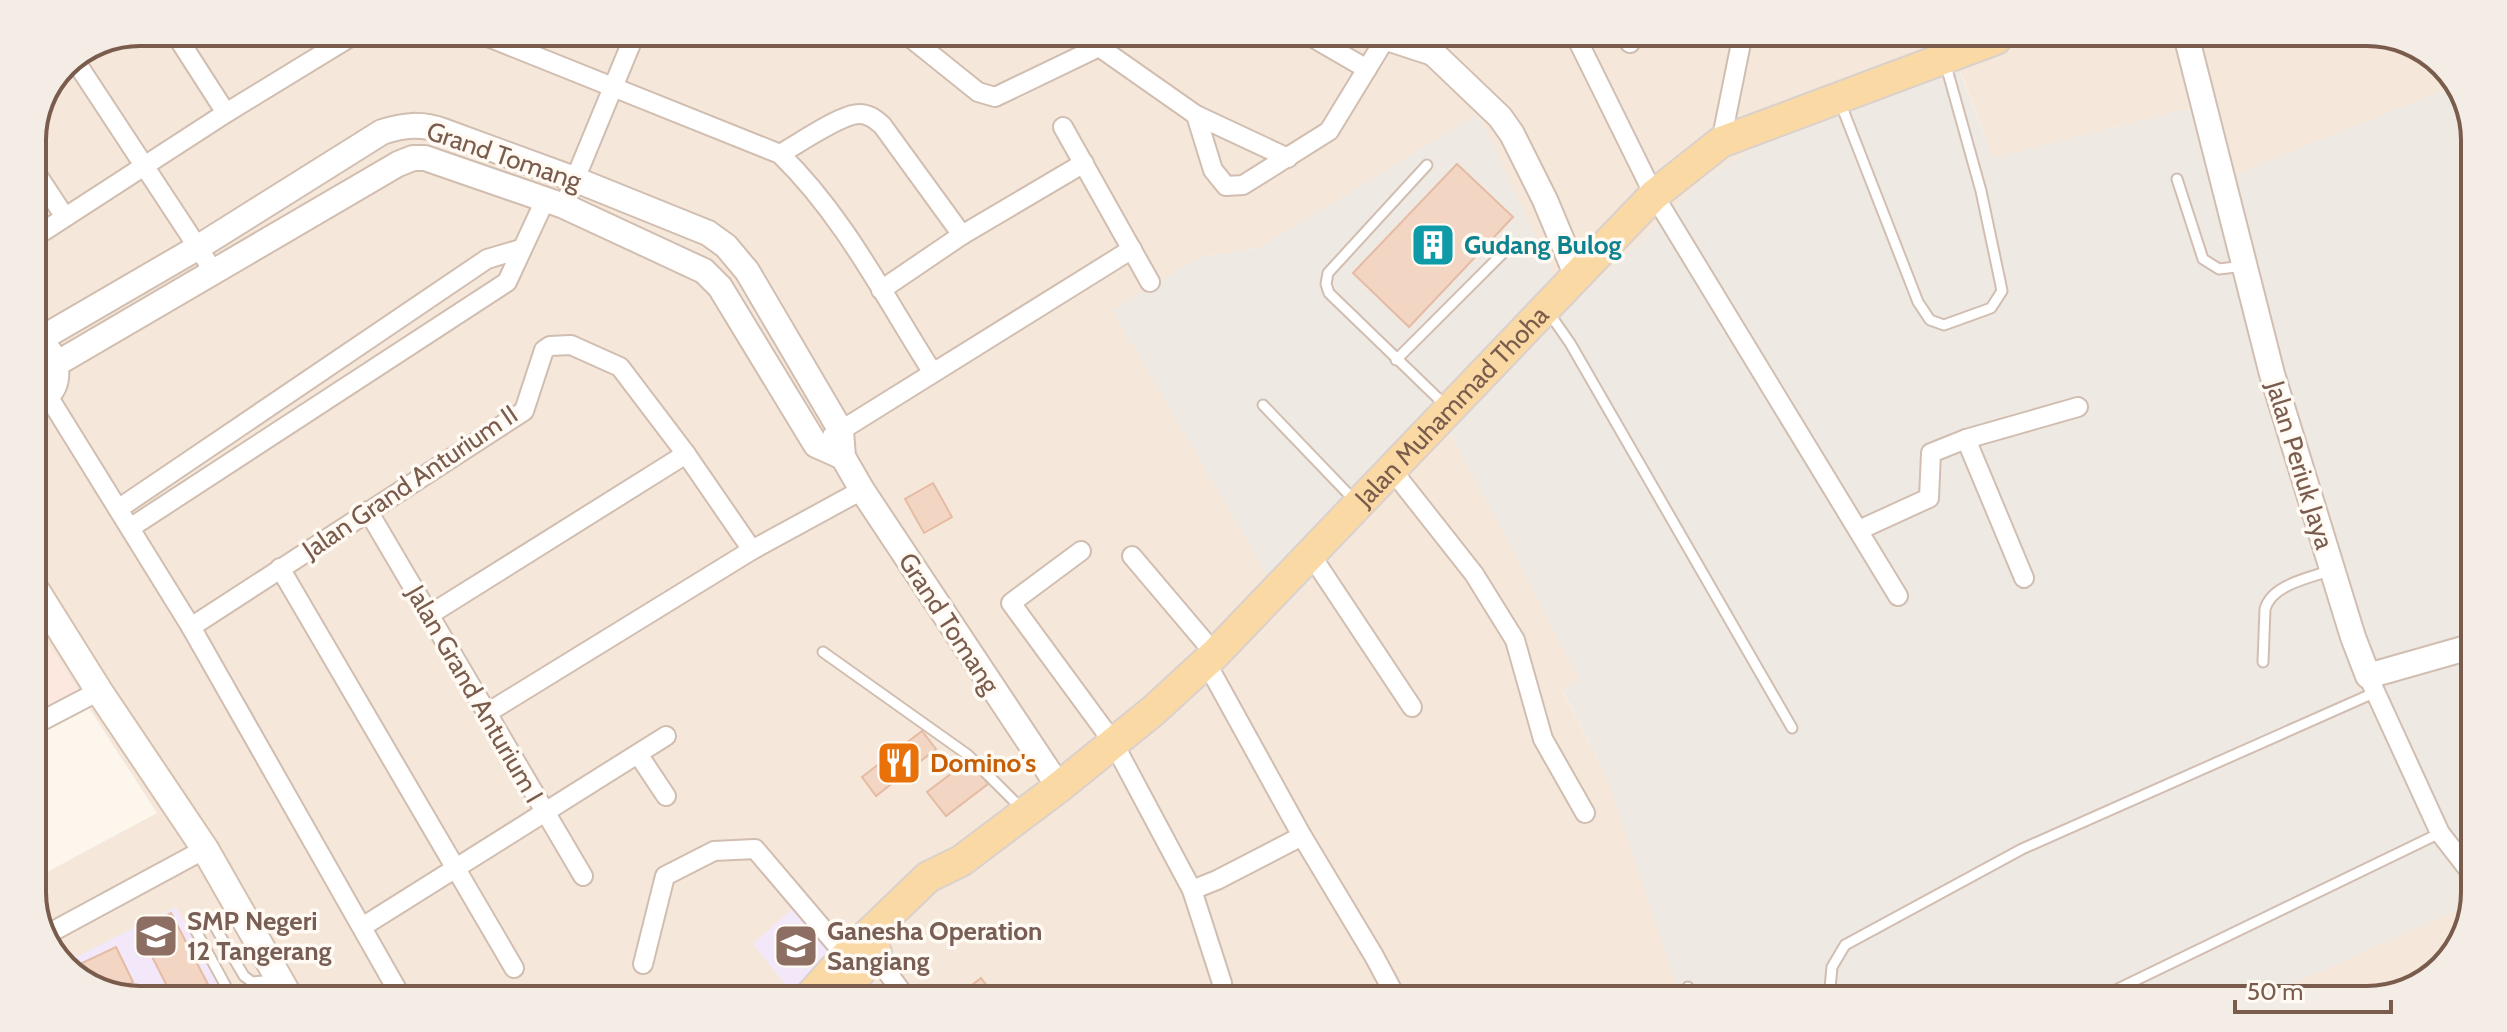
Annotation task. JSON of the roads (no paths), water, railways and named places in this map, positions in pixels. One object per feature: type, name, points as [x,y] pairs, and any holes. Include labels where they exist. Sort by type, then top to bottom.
[{"type":"main road","name":"Jalan Muhammad Thoha","points":[[822,986],[950,884],[961,861],[1153,711],[1211,658],[1654,195],[1721,142],[1977,46]]},
{"type":"main road","points":[[46,606],[205,849],[283,986]]},
{"type":"main road","name":"Jalan Muhammad Thoha","points":[[844,986],[860,955]]},
{"type":"street","points":[[183,46],[226,113]]},
{"type":"street","points":[[46,230],[336,46]]},
{"type":"street","points":[[511,46],[780,154],[804,177],[844,230],[933,373]]},
{"type":"street","points":[[130,528],[507,282],[540,211],[574,179],[630,46]]},
{"type":"street","points":[[921,46],[978,92],[995,97],[1099,47],[1196,115],[1288,158]]},
{"type":"street","points":[[1327,46],[1367,69]]},
{"type":"street","points":[[1196,115],[1213,170],[1226,186],[1243,185],[1329,131],[1379,46]]},
{"type":"street","points":[[1427,46],[1477,93],[1512,134],[1545,200],[1576,274]]},
{"type":"street","points":[[1580,46],[1654,195],[1898,596]]},
{"type":"street","points":[[1721,142],[1740,46]]},
{"type":"street","name":"Jalan Periuk Jaya","points":[[2189,46],[2272,374],[2332,570],[2372,684],[2440,833],[2461,860]]},
{"type":"street","points":[[80,69],[214,272]]},
{"type":"street","points":[[780,154],[846,117],[864,114],[874,118],[962,235]]},
{"type":"street","name":"Grand Tomang","points":[[46,335],[197,248],[382,132],[402,126],[431,127],[574,179],[708,233],[726,246],[747,271],[841,431],[843,457],[862,490],[1059,787]]},
{"type":"street","points":[[1063,127],[1150,282]]},
{"type":"street","name":"Grand Tomang","points":[[56,364],[398,164],[413,158],[425,158],[553,202],[704,271],[720,287],[816,445]]},
{"type":"street","points":[[881,290],[962,235],[1084,163]]},
{"type":"street","points":[[46,188],[65,217]]},
{"type":"street","points":[[118,509],[487,259],[521,249]]},
{"type":"street","points":[[816,445],[1132,249]]},
{"type":"street","points":[[487,259],[507,282]]},
{"type":"street","name":"Jalan Grand Anturium II","points":[[191,627],[524,411],[544,350],[550,346],[571,345],[620,367],[686,454],[752,550]]},
{"type":"street","points":[[46,349],[56,364],[56,381],[46,393]]},
{"type":"street","points":[[272,406],[286,426]]},
{"type":"street","points":[[1859,530],[1929,498],[1931,453],[1966,439],[2078,407]]},
{"type":"street","points":[[46,408],[118,509],[191,627],[395,986]]},
{"type":"street","points":[[1966,439],[2024,578]]},
{"type":"street","points":[[816,445],[843,457]]},
{"type":"street","points":[[429,615],[686,454]]},
{"type":"street","points":[[1392,470],[1474,574],[1515,640],[1543,739],[1585,813]]},
{"type":"street","points":[[487,713],[752,550],[862,490]]},
{"type":"street","name":"Jalan Grand Anturium I","points":[[368,511],[583,876]]},
{"type":"street","points":[[1081,551],[1011,603],[1113,742],[1192,890],[1222,983]]},
{"type":"street","points":[[1311,555],[1412,707]]},
{"type":"street","points":[[1132,556],[1211,658],[1302,836],[1389,986]]},
{"type":"street","points":[[280,568],[514,968]]},
{"type":"street","points":[[2372,684],[2461,650]]},
{"type":"street","points":[[46,719],[99,691]]},
{"type":"street","points":[[362,927],[666,736]]},
{"type":"street","points":[[638,754],[666,796]]},
{"type":"street","points":[[1192,890],[1302,836]]},
{"type":"street","points":[[55,930],[205,849]]},
{"type":"street","points":[[643,964],[665,876],[714,851],[755,849],[894,986]]},
{"type":"lane","points":[[1839,99],[1918,302],[1930,320],[1944,325],[1991,308],[2002,291],[1981,191],[1944,58]]},
{"type":"lane","points":[[1427,165],[1328,273],[1326,284],[1329,293],[1449,409]]},
{"type":"lane","points":[[2177,179],[2203,259],[2219,269],[2244,266]]},
{"type":"lane","points":[[1396,360],[1508,248]]},
{"type":"lane","points":[[1545,307],[1570,343],[1792,728]]},
{"type":"lane","points":[[1263,405],[1359,505]]},
{"type":"lane","points":[[2263,662],[2267,600],[2287,586],[2332,570]]},
{"type":"lane","points":[[823,652],[968,755],[1026,813]]},
{"type":"lane","points":[[1830,986],[1832,967],[1845,945],[2022,849],[2372,684]]},
{"type":"lane","points":[[2124,986],[2440,833]]},
{"type":"lane","points":[[226,986],[196,931],[194,923],[198,918],[205,916],[211,920],[244,976],[252,982],[283,986]]},
{"type":"place","name":"Gudang Bulog","points":[[1433,245]]},
{"type":"place","name":"Domino's","points":[[899,763]]},
{"type":"place","name":"SMP Negeri 12 Tangerang","points":[[156,936]]},
{"type":"place","name":"Ganesha Operation Sangiang","points":[[796,946]]}]
